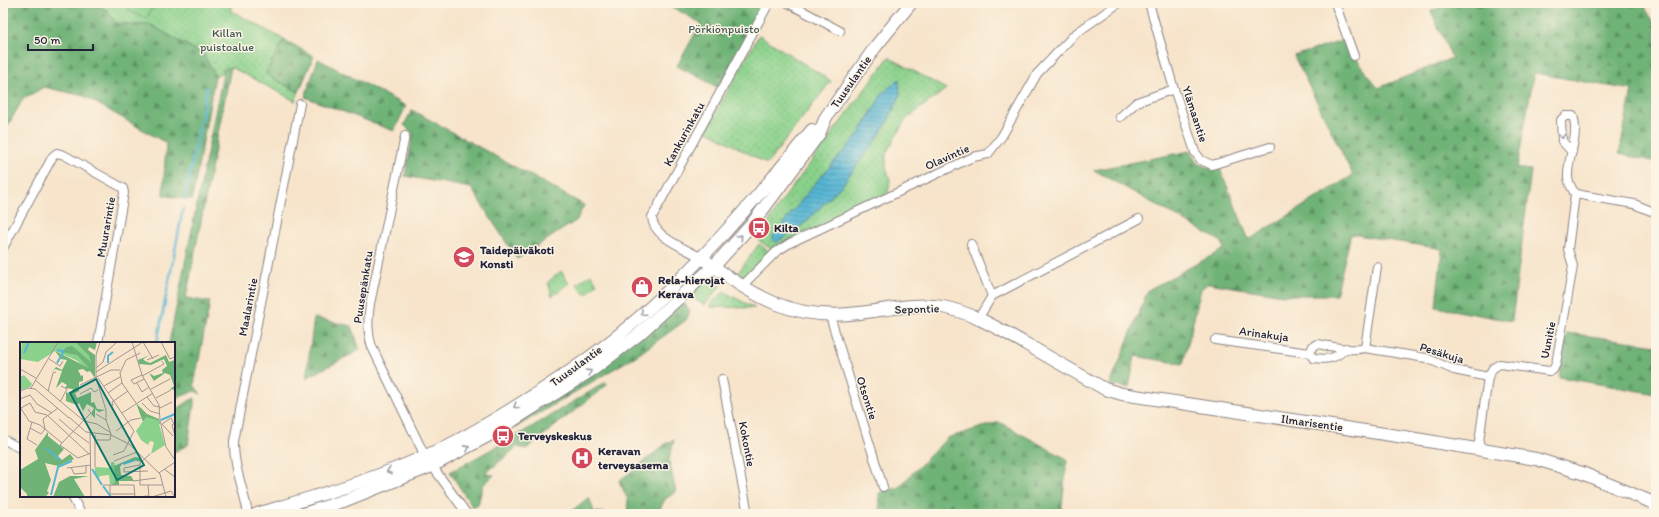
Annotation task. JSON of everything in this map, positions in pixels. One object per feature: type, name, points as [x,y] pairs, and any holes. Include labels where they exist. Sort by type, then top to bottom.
[{"type":"main road","name":"Tuusulantie","points":[[876,46],[900,3]]},
{"type":"main road","name":"Tuusulantie","points":[[304,514],[346,500],[432,466],[492,434],[595,368],[638,335],[714,266],[752,224],[818,134],[826,117],[876,46],[911,3]]},
{"type":"main road","name":"Tuusulantie","points":[[257,514],[396,468],[444,448],[496,419],[549,386],[590,357],[638,318],[702,258],[779,171],[813,129],[826,117]]},
{"type":"main road","name":"Sepontie","points":[[702,258],[729,278],[774,304],[785,308],[830,316],[911,307],[941,307],[959,311],[978,319]]},
{"type":"main road","name":"Ilmarisentie","points":[[978,319],[1105,389],[1122,394],[1344,427],[1536,459],[1582,473],[1656,504]]},
{"type":"street","name":"Kankurinkatu","points":[[702,258],[663,236],[654,227],[652,218],[769,3]]},
{"type":"street","points":[[788,3],[840,32]]},
{"type":"street","name":"Olavintie","points":[[743,285],[776,252],[790,243],[973,157],[988,154],[1002,136],[1036,74],[1075,34],[1119,3]]},
{"type":"street","name":"Ylämaantie","points":[[1149,3],[1194,152],[1201,160],[1212,165],[1270,147]]},
{"type":"street","points":[[1335,3],[1354,56]]},
{"type":"street","points":[[1120,117],[1137,102],[1174,89]]},
{"type":"street","name":"Maalarintie","points":[[248,514],[234,459],[234,440],[300,104]]},
{"type":"street","name":"Puusepänkatu","points":[[405,136],[367,322],[368,333],[372,347],[425,456],[468,514]]},
{"type":"street","points":[[1572,152],[1568,178],[1575,194],[1634,204],[1656,213]]},
{"type":"street","name":"Muurarintie","points":[[3,248],[53,156],[57,153],[64,155],[123,188],[123,200],[98,342]]},
{"type":"street","name":"Uunitie","points":[[1488,377],[1493,368],[1500,364],[1549,371],[1553,370],[1556,364],[1573,266],[1568,249],[1575,194]]},
{"type":"street","points":[[978,319],[992,296],[1138,219]]},
{"type":"street","points":[[971,244],[992,296]]},
{"type":"street","points":[[1365,348],[1377,267]]},
{"type":"street","name":"Otsontie","points":[[830,316],[883,487]]},
{"type":"street","name":"Arinakuja","points":[[1215,340],[1310,353]]},
{"type":"street","name":"Pesäkuja","points":[[1310,353],[1313,346],[1317,344],[1357,350],[1365,348],[1426,358],[1454,370],[1488,377]]},
{"type":"street","points":[[1310,353],[1313,358],[1326,360],[1341,354],[1346,348]]},
{"type":"street","points":[[1478,449],[1488,377]]},
{"type":"street","name":"Kokontie","points":[[722,379],[748,514]]},
{"type":"street","points":[[3,439],[20,448]]},
{"type":"street","points":[[72,497],[81,514]]},
{"type":"street","points":[[1652,514],[1656,504]]},
{"type":"green space","points":[[3,3],[90,3],[107,10],[116,24],[151,25],[204,55],[215,76],[192,200],[163,195],[166,143],[84,96],[44,87],[23,99],[3,134]]},
{"type":"green space","name":"Killan puistoalue","points":[[90,3],[233,3],[230,10],[314,56],[295,101],[231,67],[215,76],[204,55],[151,25],[116,24],[107,10]]},
{"type":"green space","points":[[130,3],[155,3],[146,19],[127,9]]},
{"type":"green space","name":"Pörkiönpuisto","points":[[665,3],[766,3],[719,88],[677,66],[701,23]]},
{"type":"green space","points":[[1450,3],[1652,3],[1645,8],[1656,25],[1656,162],[1619,154],[1632,90],[1534,73],[1517,168],[1531,170],[1512,321],[1436,307],[1442,249],[1351,234],[1336,295],[1283,295],[1208,283],[1201,289],[1183,364],[1135,356],[1129,388],[1110,385],[1148,290],[1224,249],[1222,242],[1094,170],[1190,151],[1197,163],[1211,169],[1219,166],[1249,240],[1353,175],[1294,56],[1345,40],[1363,69],[1378,88],[1452,58],[1431,11]]},
{"type":"green space","points":[[759,35],[831,81],[767,164],[706,130]]},
{"type":"green space","points":[[283,41],[313,58],[298,92],[265,74]]},
{"type":"green space","points":[[889,57],[946,89],[905,120],[886,154],[886,167],[890,180],[888,193],[776,252],[758,240],[779,205]],"holes":[[[899,79],[900,96],[887,123],[876,140],[842,185],[772,239],[812,187],[860,133],[870,114]]]},
{"type":"green space","points":[[318,59],[406,106],[394,131],[305,97]]},
{"type":"green space","points":[[231,67],[186,298],[210,302],[194,385],[201,394],[195,391],[175,399],[175,342],[169,342],[224,69]]},
{"type":"green space","points":[[412,110],[584,205],[577,220],[517,259],[471,188],[405,176],[413,134],[404,125]]},
{"type":"green space","points":[[759,244],[770,252],[758,268],[748,276],[743,277],[737,274]]},
{"type":"green space","points":[[561,271],[569,284],[552,296],[548,282]]},
{"type":"green space","points":[[591,274],[597,284],[587,294],[584,294],[577,284]]},
{"type":"green space","points":[[708,279],[717,281],[720,287],[705,305],[693,299],[690,292]]},
{"type":"green space","points":[[724,292],[755,308],[711,307],[710,304]]},
{"type":"green space","points":[[681,303],[686,305],[690,312],[686,320],[639,354],[516,427],[514,426]]},
{"type":"green space","points":[[314,318],[352,326],[360,350],[306,378]]},
{"type":"green space","points":[[1567,333],[1656,345],[1656,394],[1559,377]]},
{"type":"green space","points":[[606,382],[607,385],[526,449],[517,447],[485,474],[494,475],[483,485],[478,505],[473,508],[450,472],[523,432]]},
{"type":"green space","points":[[195,398],[188,445],[175,452],[175,410]]},
{"type":"green space","points":[[999,422],[1067,459],[1061,514],[880,514],[879,493],[899,487],[947,438]]},
{"type":"green space","points":[[674,440],[669,460],[676,492],[665,499],[659,511],[650,514],[627,514],[628,500],[619,481],[667,443]]},
{"type":"green space","points":[[589,497],[594,512],[610,514],[568,514]]},
{"type":"water","points":[[899,79],[900,96],[887,123],[842,185],[805,223],[777,242],[771,239],[812,187],[860,133],[882,94]]},
{"type":"waterway","points":[[185,199],[207,88]]},
{"type":"waterway","points":[[157,342],[183,209]]},
{"type":"place","name":"Kilta","points":[[759,228]]},
{"type":"place","name":"Taidepäiväkoti Konsti","points":[[464,257]]},
{"type":"place","name":"Rela-hierojat Kerava","points":[[642,287]]},
{"type":"place","name":"Terveyskeskus","points":[[503,436]]},
{"type":"place","name":"Keravan terveysasema","points":[[582,458]]}]
